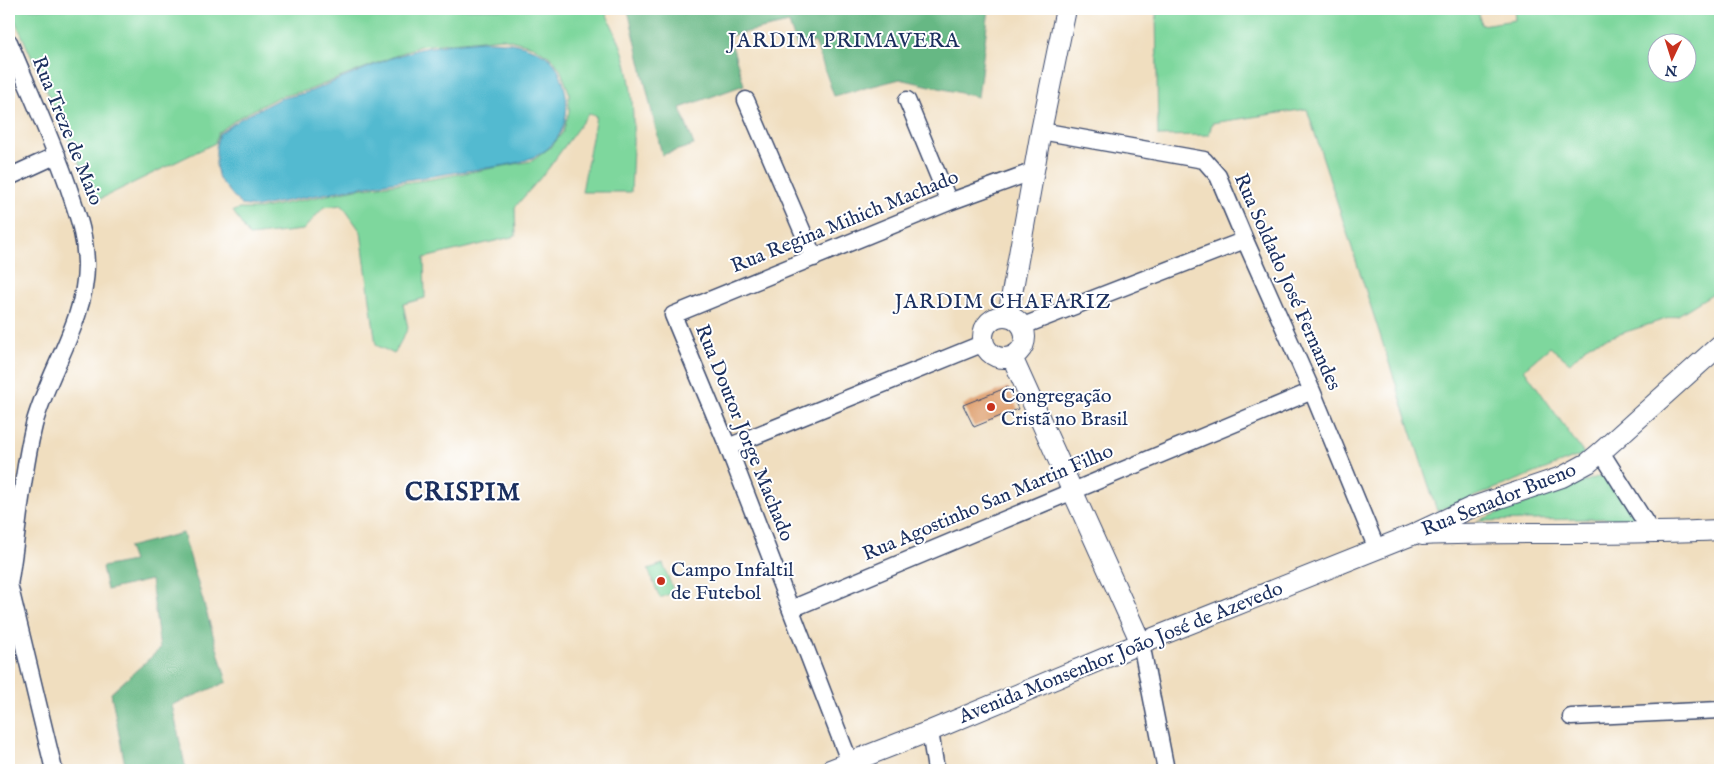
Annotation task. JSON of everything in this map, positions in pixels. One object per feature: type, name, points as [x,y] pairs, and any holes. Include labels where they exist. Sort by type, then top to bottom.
[{"type":"street","points":[[1066,9],[1034,171],[1016,321],[1026,338],[1022,349],[1012,357],[1000,358],[990,353],[984,343],[983,332],[988,322],[997,317],[1016,321],[1244,240]]},
{"type":"street","name":"Rua Treze de Maio","points":[[9,42],[57,155],[83,230],[86,265],[81,299],[71,333],[48,384],[35,423],[22,479],[9,585]]},
{"type":"street","points":[[746,100],[814,258]]},
{"type":"street","points":[[907,100],[949,202]]},
{"type":"street","name":"Rua Soldado José Fernandes","points":[[1042,130],[1204,160],[1218,176],[1244,240],[1312,391],[1377,548]]},
{"type":"street","points":[[9,177],[57,155]]},
{"type":"street","name":"Rua Regina Mihich Machado","points":[[673,315],[949,202],[1034,171]]},
{"type":"street","name":"Rua Doutor Jorge Machado","points":[[673,315],[728,447],[850,763]]},
{"type":"street","points":[[728,447],[984,343]]},
{"type":"street","name":"Rua Senador Bueno","points":[[1412,535],[1470,508],[1562,477],[1588,462],[1720,345]]},
{"type":"street","points":[[1012,357],[1141,643],[1166,770]]},
{"type":"street","name":"Rua Agostinho San Martin Filho","points":[[791,609],[1312,391]]},
{"type":"street","points":[[1601,452],[1652,533]]},
{"type":"street","points":[[1470,508],[1471,533]]},
{"type":"street","points":[[1412,535],[1471,533],[1652,533],[1720,530]]},
{"type":"street","name":"Avenida Monsenhor João José de Azevedo","points":[[830,770],[1412,535]]},
{"type":"street","points":[[9,585],[54,770]]},
{"type":"street","points":[[1571,718],[1720,710]]},
{"type":"street","points":[[930,731],[936,770]]},
{"type":"green space","points":[[10,9],[604,9],[624,55],[631,89],[633,157],[631,192],[582,192],[596,116],[588,114],[548,169],[515,207],[516,236],[424,258],[425,298],[403,304],[408,328],[394,354],[376,345],[361,232],[342,205],[324,207],[303,230],[249,236],[233,211],[239,209],[259,209],[356,189],[426,180],[532,161],[552,146],[563,132],[569,112],[569,92],[561,71],[553,59],[533,46],[502,38],[420,46],[309,90],[278,97],[238,118],[218,133],[215,143],[96,201]]},
{"type":"green space","points":[[989,9],[978,97],[900,79],[834,96],[815,42],[797,47],[789,23],[729,36],[744,85],[680,108],[694,145],[662,155],[628,10]]},
{"type":"green space","points":[[1156,9],[1478,9],[1481,25],[1515,20],[1514,9],[1720,9],[1720,289],[1678,315],[1589,344],[1570,363],[1550,347],[1524,369],[1584,454],[1437,511],[1307,109],[1212,123],[1209,135],[1158,136]]},
{"type":"green space","points":[[1608,473],[1638,518],[1477,521]]},
{"type":"green space","points":[[183,533],[227,682],[172,705],[186,770],[126,770],[111,693],[160,649],[151,580],[107,590],[102,567],[133,561],[128,547]]},
{"type":"green space","name":"Campo Infaltil de Futebol","points":[[663,564],[674,592],[660,598],[648,569]]},
{"type":"water","points":[[482,41],[509,43],[534,50],[550,59],[558,70],[566,93],[567,104],[564,125],[554,143],[536,156],[521,162],[505,165],[369,186],[257,207],[241,205],[219,179],[216,166],[216,146],[219,134],[240,119],[279,99],[309,92],[389,59],[419,49]]},
{"type":"building","name":"Congregação Cristã no Brasil","points":[[1008,387],[1018,409],[974,427],[963,405]]},
{"type":"place","name":"Congregação Cristã no Brasil","points":[[991,407]]},
{"type":"place","name":"Campo Infaltil de Futebol","points":[[661,581]]},
{"type":"district","name":"JARDIM PRIMAVERA","points":[[844,41]]},
{"type":"district","name":"JARDIM CHAFARIZ","points":[[1003,302]]},
{"type":"district","name":"CRISPIM","points":[[463,493]]}]
